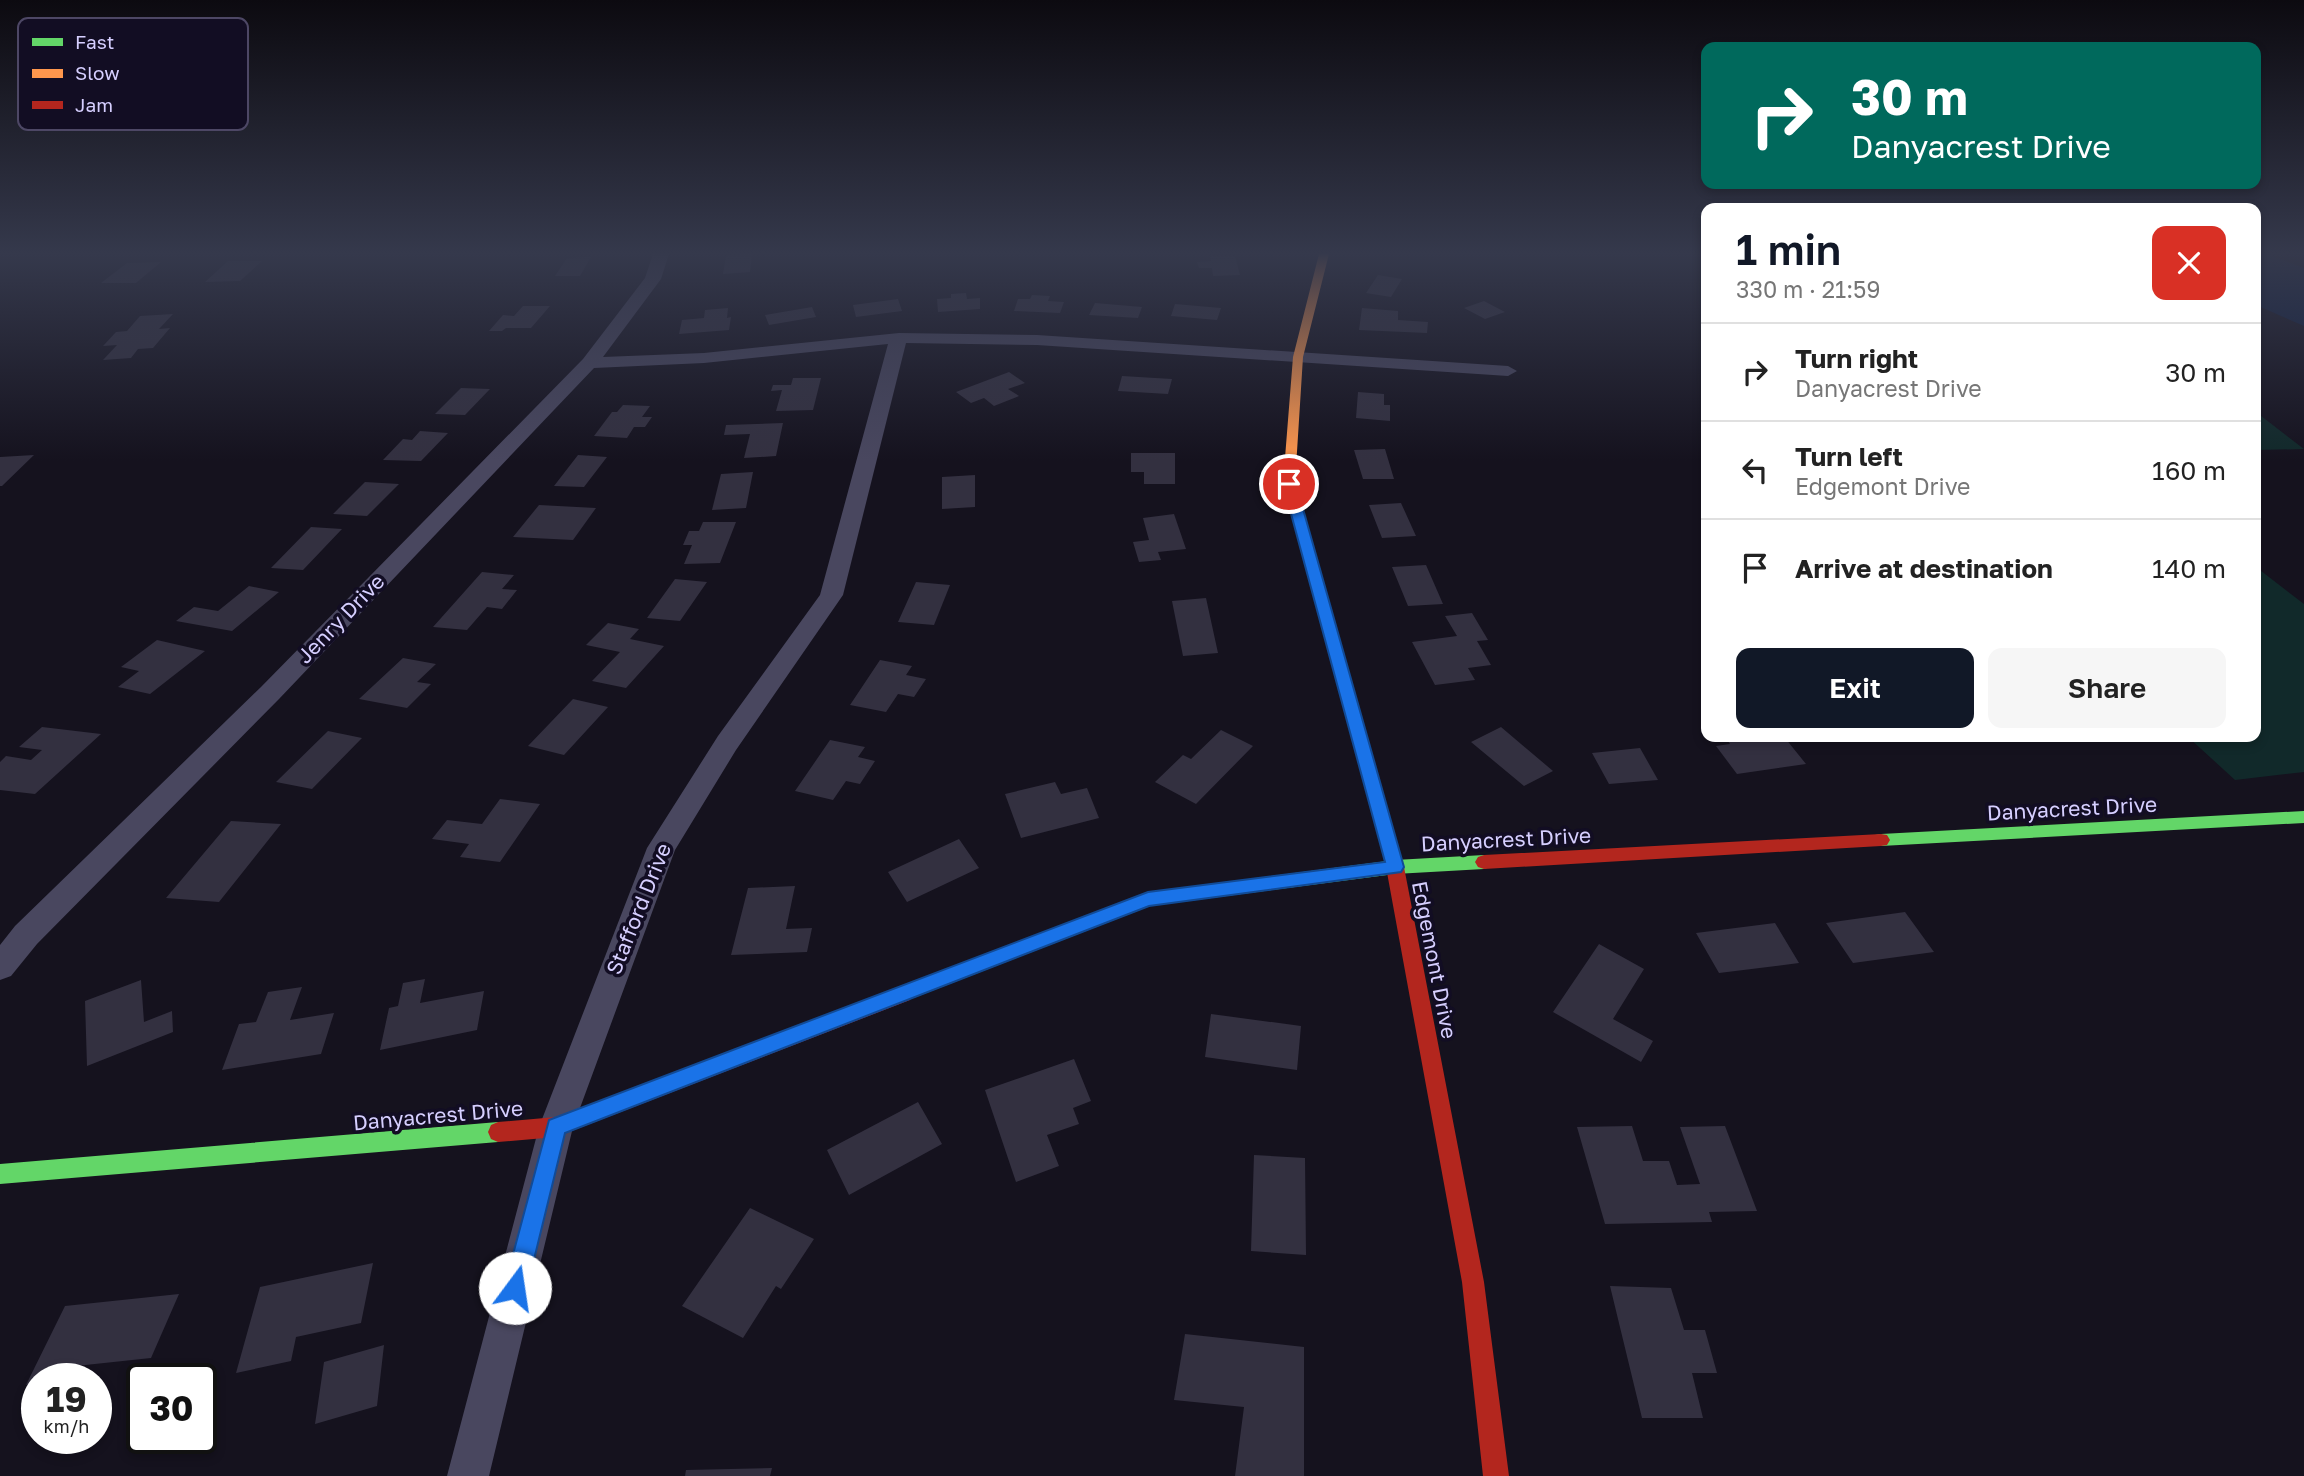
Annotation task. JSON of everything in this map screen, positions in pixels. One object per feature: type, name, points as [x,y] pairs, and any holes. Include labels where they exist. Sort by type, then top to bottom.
[{"type":"street","name":"Jenry Drive","points":[[0,967],[26,935],[270,692],[589,363],[620,323]]},
{"type":"street","name":"Edgemont Drive","points":[[1306,323],[1298,356],[1289,484],[1395,867],[1473,1282],[1496,1476]]},
{"type":"street","points":[[589,363],[704,358],[899,338],[1037,340],[1508,371]]},
{"type":"street","name":"Stafford Drive","points":[[468,1476],[556,1127],[661,848],[727,743],[831,595],[899,338]]},
{"type":"street","name":"Danyacrest Drive","points":[[0,1174],[556,1127],[1148,899],[1395,867],[2304,817]]},
{"type":"green space","points":[[2261,416],[2304,449],[2261,450]]},
{"type":"green space","points":[[2261,571],[2304,604],[2304,772],[2235,780],[2193,742],[2261,742]]},
{"type":"building","points":[[134,323],[165,323],[159,329],[170,328],[153,348],[138,349],[131,358],[103,360],[117,345],[103,346],[116,332],[127,331]]},
{"type":"building","points":[[496,323],[535,323],[531,328],[489,331]]},
{"type":"building","points":[[681,323],[730,323],[729,330],[679,334]]},
{"type":"building","points":[[1360,323],[1428,323],[1427,333],[1359,330]]},
{"type":"building","points":[[1009,372],[1025,383],[1008,389],[1019,396],[994,406],[984,398],[971,403],[956,392]]},
{"type":"building","points":[[1122,376],[1172,379],[1168,394],[1118,391]]},
{"type":"building","points":[[793,378],[821,378],[813,410],[776,411],[782,390],[771,391],[773,385],[791,385]]},
{"type":"building","points":[[461,388],[490,389],[465,415],[435,414]]},
{"type":"building","points":[[1358,392],[1384,394],[1384,405],[1390,405],[1390,421],[1356,418]]},
{"type":"building","points":[[623,405],[650,406],[642,417],[652,417],[645,427],[634,427],[627,438],[594,436],[612,412],[617,412]]},
{"type":"building","points":[[783,423],[776,456],[744,458],[750,434],[724,435],[726,425]]},
{"type":"building","points":[[420,431],[448,433],[421,461],[383,460],[403,439],[412,440]]},
{"type":"building","points":[[1385,449],[1394,479],[1363,479],[1354,450]]},
{"type":"building","points":[[1131,453],[1175,453],[1175,484],[1144,484],[1144,472],[1131,472]]},
{"type":"building","points":[[34,455],[2,486],[0,486],[0,457]]},
{"type":"building","points":[[578,455],[607,457],[584,487],[554,486]]},
{"type":"building","points":[[753,472],[746,508],[712,510],[721,474]]},
{"type":"building","points":[[975,475],[975,507],[942,509],[942,477]]},
{"type":"building","points":[[365,482],[399,484],[367,516],[333,514]]},
{"type":"building","points":[[1401,503],[1416,536],[1382,538],[1369,505]]},
{"type":"building","points":[[539,505],[596,508],[573,540],[513,537]]},
{"type":"building","points":[[1174,514],[1186,549],[1158,552],[1161,560],[1139,562],[1133,542],[1149,540],[1143,518]]},
{"type":"building","points":[[703,522],[736,522],[720,563],[684,564],[692,545],[683,545],[689,531],[699,531]]},
{"type":"building","points":[[311,527],[342,529],[303,570],[271,568]]},
{"type":"building","points":[[1426,565],[1443,604],[1408,606],[1392,567]]},
{"type":"building","points":[[482,572],[514,575],[502,589],[517,590],[502,609],[487,607],[467,630],[433,627]]},
{"type":"building","points":[[675,579],[707,582],[680,621],[647,618]]},
{"type":"building","points":[[916,582],[950,585],[934,625],[898,622]]},
{"type":"building","points":[[249,586],[279,592],[232,631],[176,621],[194,607],[218,611]]},
{"type":"building","points":[[1206,598],[1218,653],[1183,656],[1172,601]]},
{"type":"building","points":[[1472,613],[1488,640],[1477,641],[1491,665],[1468,668],[1475,680],[1435,685],[1412,642],[1457,636],[1445,616]]},
{"type":"building","points":[[608,623],[639,629],[630,639],[664,646],[626,688],[592,681],[620,652],[586,645]]},
{"type":"building","points":[[157,640],[205,651],[150,694],[118,687],[139,671],[121,667]]},
{"type":"building","points":[[403,658],[436,664],[417,682],[431,684],[407,708],[359,699]]},
{"type":"building","points":[[880,660],[912,666],[906,675],[926,679],[914,697],[898,694],[886,712],[850,705]]},
{"type":"building","points":[[573,699],[608,707],[564,755],[528,746]]},
{"type":"building","points":[[42,727],[101,734],[35,794],[0,790],[0,762],[6,756],[31,760],[42,750],[19,747]]},
{"type":"building","points":[[1501,727],[1553,771],[1524,786],[1471,742]]},
{"type":"building","points":[[1221,730],[1253,746],[1196,804],[1155,782],[1183,755],[1191,759]]},
{"type":"building","points":[[328,731],[362,738],[312,789],[276,782]]},
{"type":"building","points":[[830,740],[865,747],[858,757],[875,761],[860,784],[846,781],[833,800],[795,791]]},
{"type":"building","points":[[1729,742],[1788,742],[1806,764],[1737,774],[1716,746],[1730,744]]},
{"type":"building","points":[[1640,748],[1658,780],[1609,784],[1592,753]]},
{"type":"building","points":[[1055,782],[1061,794],[1087,788],[1099,818],[1021,838],[1005,794]]},
{"type":"building","points":[[500,799],[540,804],[500,862],[460,857],[469,844],[432,839],[447,820],[482,824]]},
{"type":"building","points":[[231,821],[281,824],[219,902],[166,898]]},
{"type":"building","points":[[959,839],[979,868],[907,902],[888,872]]},
{"type":"building","points":[[795,886],[786,929],[812,928],[807,952],[731,955],[748,888]]},
{"type":"building","points":[[1905,912],[1934,952],[1853,963],[1826,923]]},
{"type":"building","points":[[1775,923],[1799,963],[1719,973],[1696,933]]},
{"type":"building","points":[[1599,944],[1644,969],[1613,1019],[1653,1041],[1641,1062],[1553,1012]]},
{"type":"building","points":[[425,979],[420,1003],[484,991],[477,1030],[380,1050],[389,1008],[398,1006],[403,983]]},
{"type":"building","points":[[141,980],[144,1022],[172,1011],[173,1032],[87,1066],[85,1001]]},
{"type":"building","points":[[302,987],[290,1020],[334,1013],[321,1054],[222,1070],[239,1024],[256,1022],[268,992]]},
{"type":"building","points":[[1211,1014],[1301,1026],[1297,1070],[1205,1057]]},
{"type":"building","points":[[1074,1059],[1091,1101],[1073,1108],[1079,1124],[1047,1135],[1059,1166],[1016,1182],[985,1090]]},
{"type":"building","points":[[918,1102],[942,1144],[849,1195],[827,1150]]},
{"type":"building","points":[[1632,1126],[1643,1161],[1669,1161],[1677,1185],[1700,1184],[1680,1127],[1725,1126],[1757,1211],[1709,1212],[1712,1222],[1605,1224],[1577,1127]]},
{"type":"building","points":[[1254,1155],[1305,1158],[1306,1255],[1251,1251]]},
{"type":"building","points":[[750,1208],[814,1239],[781,1289],[776,1286],[743,1338],[682,1306]]},
{"type":"building","points":[[373,1263],[361,1323],[296,1337],[291,1361],[236,1373],[260,1287]]},
{"type":"building","points":[[1610,1286],[1671,1288],[1684,1330],[1705,1330],[1717,1373],[1692,1373],[1703,1418],[1642,1418]]},
{"type":"building","points":[[179,1294],[151,1358],[104,1363],[37,1363],[65,1306]]},
{"type":"building","points":[[1185,1334],[1304,1347],[1304,1476],[1235,1476],[1244,1407],[1174,1400]]},
{"type":"building","points":[[384,1345],[377,1406],[315,1424],[324,1362]]},
{"type":"building","points":[[772,1468],[770,1476],[685,1476],[686,1470]]},
{"type":"traffic: fast","points":[[1881,840],[2304,817]]},
{"type":"traffic: fast","points":[[903,994],[1148,899],[1395,867],[1484,862]]},
{"type":"traffic: fast","points":[[0,1174],[498,1132]]},
{"type":"traffic: slow","points":[[1307,323],[1298,357],[1289,483],[1383,825]]},
{"type":"traffic: jam","points":[[1383,825],[1395,867],[1473,1282],[1496,1476]]},
{"type":"traffic: jam","points":[[1484,862],[1881,840]]},
{"type":"traffic: jam","points":[[498,1132],[556,1127],[903,994]]},
{"type":"route","points":[[515,1288],[556,1127],[1148,899],[1395,867],[1289,484]]}]
